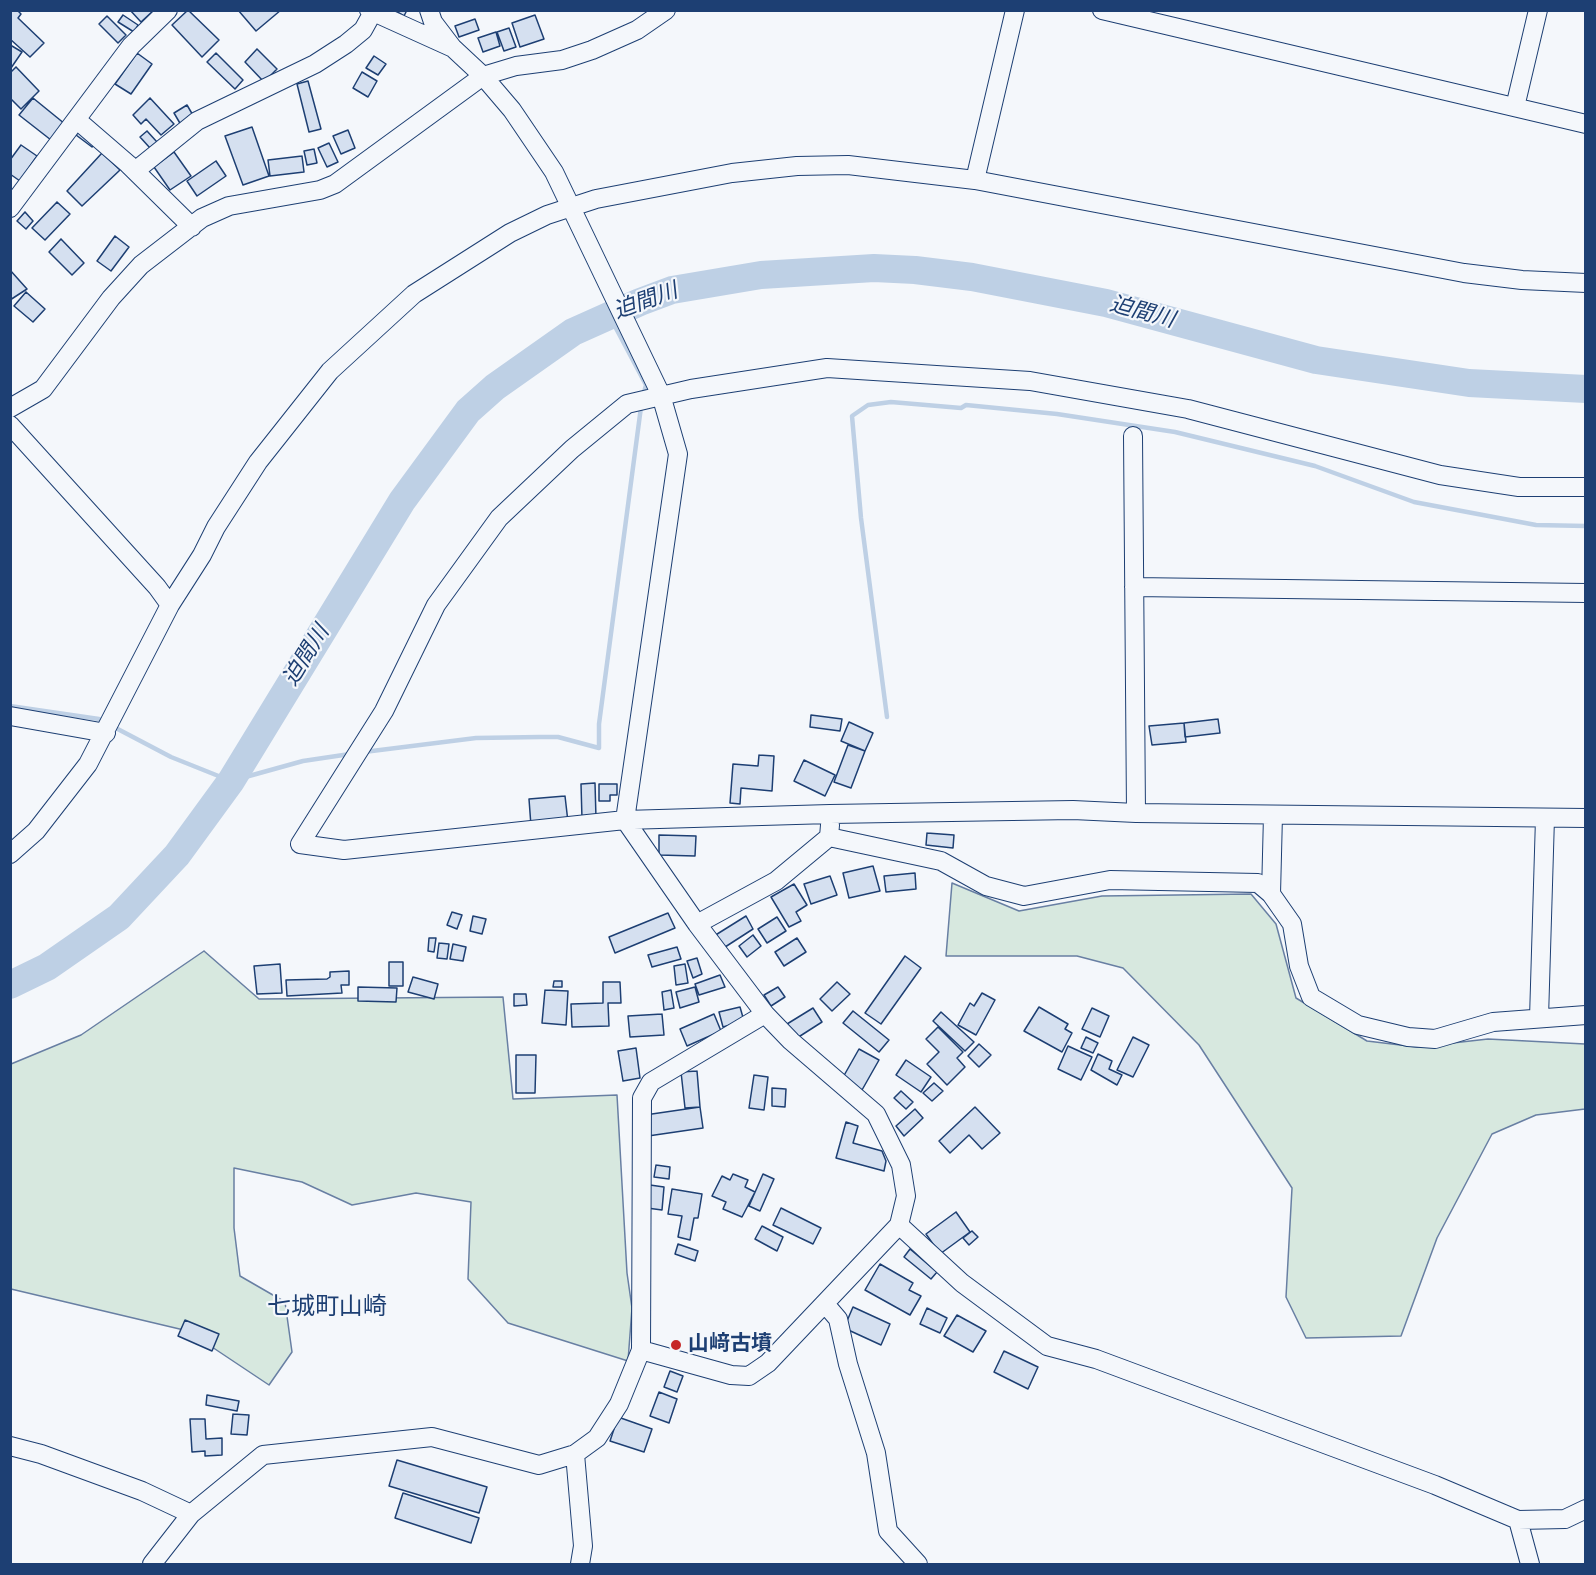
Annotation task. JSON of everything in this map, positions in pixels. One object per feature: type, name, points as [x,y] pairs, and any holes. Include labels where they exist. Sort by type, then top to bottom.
[{"type":"street","points":[[10,208],[131,46],[168,10]]},
{"type":"street","points":[[429,10],[434,22],[453,48],[483,76],[540,148],[572,207],[661,395],[678,454],[625,820],[697,924],[765,1014],[791,1041],[876,1114],[902,1165],[906,1196],[899,1225],[826,1305],[768,1363],[749,1376],[730,1375],[641,1350]]},
{"type":"street","points":[[10,408],[43,389],[122,284],[141,265],[202,218],[229,206],[320,190],[335,184],[483,76],[516,66],[562,60],[592,50],[637,30],[666,10]]},
{"type":"street","points":[[975,180],[1015,10]]},
{"type":"street","points":[[1102,10],[1586,124]]},
{"type":"street","points":[[1515,107],[1538,10]]},
{"type":"street","points":[[135,171],[197,121],[315,64],[346,44],[363,30],[371,11],[453,48]]},
{"type":"street","points":[[76,120],[135,171],[192,227]]},
{"type":"street","points":[[10,854],[36,831],[88,764],[170,605],[258,462],[330,371],[414,294],[510,233],[547,215],[596,199],[692,180],[797,166],[848,165],[975,180],[1425,267],[1522,280],[1586,283]]},
{"type":"street","points":[[1586,487],[1519,487],[1440,475],[1188,409],[1030,381],[827,368],[661,395],[627,404],[572,450],[499,518],[436,605],[384,711],[300,844],[344,850],[625,820],[830,814],[1073,810],[1136,813],[1586,818]]},
{"type":"street","points":[[10,424],[157,587],[170,605]]},
{"type":"street","points":[[1133,436],[1136,813]]},
{"type":"street","points":[[1134,587],[1586,593]]},
{"type":"street","points":[[10,716],[105,733]]},
{"type":"street","points":[[697,924],[776,881],[829,837],[830,814]]},
{"type":"street","points":[[1271,894],[1273,815]]},
{"type":"street","points":[[1539,1018],[1545,818]]},
{"type":"street","points":[[829,837],[941,861],[986,886],[1024,896],[1121,880],[1257,883],[1271,894],[1292,924],[1299,966],[1311,997],[1358,1025],[1408,1037],[1435,1039],[1493,1022],[1586,1015]]},
{"type":"street","points":[[152,1564],[191,1514],[263,1455],[432,1437],[539,1465],[575,1454],[597,1438],[614,1413],[641,1350],[642,1098],[651,1082],[765,1014]]},
{"type":"street","points":[[899,1225],[962,1283],[1047,1346],[1096,1359],[1402,1473],[1518,1520],[1565,1519],[1586,1509]]},
{"type":"street","points":[[826,1305],[838,1319],[848,1364],[876,1453],[888,1531],[918,1564]]},
{"type":"street","points":[[10,1446],[41,1454],[142,1491],[191,1514]]},
{"type":"street","points":[[575,1454],[583,1546],[580,1564]]},
{"type":"street","points":[[1518,1520],[1530,1564]]},
{"type":"shaded area","points":[[952,883],[1019,911],[1102,896],[1251,894],[1276,924],[1296,998],[1367,1041],[1417,1047],[1488,1039],[1585,1044],[1585,1109],[1536,1115],[1492,1134],[1437,1238],[1401,1336],[1306,1338],[1286,1297],[1292,1188],[1199,1045],[1123,968],[1077,956],[946,956]]},
{"type":"shaded area","points":[[204,951],[259,999],[503,997],[513,1099],[617,1095],[627,1273],[632,1308],[628,1361],[508,1323],[468,1279],[471,1202],[416,1193],[352,1205],[302,1182],[234,1168],[234,1228],[240,1276],[285,1302],[292,1352],[269,1385],[188,1331],[11,1289],[11,1064],[81,1035]]},
{"type":"building","points":[[10,10],[17,10],[21,14],[18,18],[44,43],[30,57],[10,39]]},
{"type":"building","points":[[130,10],[154,10],[141,22]]},
{"type":"building","points":[[188,10],[219,40],[202,57],[172,25]]},
{"type":"building","points":[[238,10],[281,10],[256,31]]},
{"type":"building","points":[[394,10],[407,10],[404,16]]},
{"type":"building","points":[[123,15],[138,25],[134,32],[118,22]]},
{"type":"building","points":[[535,15],[544,39],[520,47],[512,23]]},
{"type":"building","points":[[107,16],[126,35],[118,43],[99,24]]},
{"type":"building","points":[[475,19],[479,30],[459,37],[455,26]]},
{"type":"building","points":[[509,28],[516,47],[504,51],[497,32]]},
{"type":"building","points":[[496,32],[500,46],[483,52],[478,38]]},
{"type":"building","points":[[12,46],[22,52],[11,68],[10,48]]},
{"type":"building","points":[[257,49],[277,69],[264,82],[245,62]]},
{"type":"building","points":[[137,53],[152,64],[131,94],[115,84]]},
{"type":"building","points":[[216,53],[243,80],[235,89],[207,62]]},
{"type":"building","points":[[374,56],[386,64],[378,75],[366,68]]},
{"type":"building","points":[[16,67],[39,91],[21,109],[10,98],[10,73]]},
{"type":"building","points":[[362,72],[377,81],[368,97],[353,88]]},
{"type":"building","points":[[308,81],[321,129],[309,132],[297,84]]},
{"type":"building","points":[[33,98],[65,124],[51,140],[19,115]]},
{"type":"building","points":[[150,98],[174,124],[161,135],[146,119],[141,124],[133,115]]},
{"type":"building","points":[[187,105],[194,117],[181,125],[174,113]]},
{"type":"building","points":[[252,127],[269,176],[243,185],[225,136]]},
{"type":"building","points":[[81,129],[96,141],[92,147],[76,135]]},
{"type":"building","points":[[348,130],[355,148],[341,154],[333,136]]},
{"type":"building","points":[[147,131],[157,142],[150,148],[140,137]]},
{"type":"building","points":[[329,143],[338,162],[327,167],[318,148]]},
{"type":"building","points":[[21,145],[37,156],[20,181],[10,174],[10,160]]},
{"type":"building","points":[[314,149],[317,163],[307,165],[304,151]]},
{"type":"building","points":[[174,152],[191,176],[170,190],[154,167]]},
{"type":"building","points":[[102,153],[120,170],[82,206],[67,191]]},
{"type":"building","points":[[302,156],[304,172],[270,176],[268,160]]},
{"type":"building","points":[[216,161],[226,176],[197,196],[187,181]]},
{"type":"building","points":[[57,202],[70,214],[45,240],[32,228]]},
{"type":"building","points":[[25,212],[33,221],[26,229],[17,221]]},
{"type":"building","points":[[115,236],[129,247],[111,271],[97,261]]},
{"type":"building","points":[[61,239],[84,263],[72,275],[49,252]]},
{"type":"building","points":[[10,270],[27,289],[10,300]]},
{"type":"building","points":[[26,292],[45,309],[33,322],[14,306]]},
{"type":"building","points":[[811,715],[842,719],[840,731],[810,727]]},
{"type":"building","points":[[1218,719],[1220,733],[1185,737],[1184,723]]},
{"type":"building","points":[[849,722],[873,733],[865,751],[841,741]]},
{"type":"building","points":[[1184,723],[1186,742],[1152,745],[1149,726]]},
{"type":"building","points":[[848,745],[865,751],[851,788],[834,782]]},
{"type":"building","points":[[759,755],[774,756],[772,791],[741,788],[740,804],[730,803],[733,764],[758,766]]},
{"type":"building","points":[[804,760],[835,775],[825,796],[794,781]]},
{"type":"building","points":[[595,783],[596,818],[582,819],[581,784]]},
{"type":"building","points":[[599,784],[617,784],[617,795],[610,795],[610,801],[599,801]]},
{"type":"building","points":[[565,796],[568,822],[531,826],[529,799]]},
{"type":"building","points":[[927,833],[954,835],[953,848],[926,845]]},
{"type":"building","points":[[659,835],[696,836],[695,856],[659,855]]},
{"type":"building","points":[[873,866],[880,891],[849,898],[843,873]]},
{"type":"building","points":[[915,873],[916,889],[886,892],[884,876]]},
{"type":"building","points":[[830,876],[837,895],[811,904],[804,884]]},
{"type":"building","points":[[794,884],[807,905],[796,912],[801,921],[789,927],[771,897]]},
{"type":"building","points":[[452,912],[462,915],[457,929],[447,925]]},
{"type":"building","points":[[668,913],[675,928],[615,953],[609,937]]},
{"type":"building","points":[[473,916],[486,919],[482,934],[470,931]]},
{"type":"building","points":[[746,916],[753,929],[722,949],[714,936]]},
{"type":"building","points":[[777,917],[786,931],[767,943],[758,929]]},
{"type":"building","points":[[753,935],[761,946],[747,957],[739,946]]},
{"type":"building","points":[[429,938],[436,938],[434,952],[428,951]]},
{"type":"building","points":[[797,938],[806,952],[784,966],[775,952]]},
{"type":"building","points":[[439,943],[449,944],[447,959],[437,958]]},
{"type":"building","points":[[453,944],[466,947],[463,961],[450,959]]},
{"type":"building","points":[[677,947],[681,959],[652,967],[648,955]]},
{"type":"building","points":[[905,956],[921,968],[881,1024],[865,1013]]},
{"type":"building","points":[[697,958],[702,974],[693,978],[687,961]]},
{"type":"building","points":[[389,962],[403,962],[403,986],[389,986]]},
{"type":"building","points":[[280,964],[282,993],[257,994],[254,966]]},
{"type":"building","points":[[685,964],[688,983],[676,985],[674,966]]},
{"type":"building","points":[[349,971],[349,985],[341,985],[342,993],[287,996],[286,980],[327,979],[330,977],[330,972]]},
{"type":"building","points":[[720,975],[725,987],[699,995],[695,984]]},
{"type":"building","points":[[413,977],[438,984],[434,999],[408,992]]},
{"type":"building","points":[[554,981],[562,981],[562,987],[553,987]]},
{"type":"building","points":[[603,982],[620,982],[621,1003],[608,1003],[609,1026],[572,1027],[571,1004],[603,1003]]},
{"type":"building","points":[[837,982],[850,994],[832,1011],[820,999]]},
{"type":"building","points":[[358,987],[397,988],[396,1002],[358,1001]]},
{"type":"building","points":[[695,987],[699,1002],[680,1008],[676,992]]},
{"type":"building","points":[[778,987],[785,997],[771,1006],[764,995]]},
{"type":"building","points":[[545,990],[568,991],[566,1025],[542,1023]]},
{"type":"building","points":[[671,990],[674,1008],[664,1010],[662,992]]},
{"type":"building","points":[[982,993],[995,1000],[976,1035],[958,1025],[970,1003],[974,1006]]},
{"type":"building","points":[[514,994],[526,994],[527,1005],[514,1006]]},
{"type":"building","points":[[740,1007],[744,1021],[723,1027],[719,1012]]},
{"type":"building","points":[[1039,1007],[1068,1024],[1065,1029],[1072,1033],[1062,1052],[1024,1031]]},
{"type":"building","points":[[813,1008],[822,1022],[797,1038],[787,1024]]},
{"type":"building","points":[[1092,1008],[1109,1016],[1100,1037],[1082,1029]]},
{"type":"building","points":[[853,1011],[889,1040],[879,1052],[843,1023]]},
{"type":"building","points":[[941,1012],[974,1042],[965,1051],[933,1021]]},
{"type":"building","points":[[662,1014],[664,1035],[630,1037],[628,1016]]},
{"type":"building","points":[[714,1014],[721,1031],[687,1046],[680,1029]]},
{"type":"building","points":[[938,1027],[963,1052],[957,1058],[965,1067],[947,1085],[927,1064],[939,1052],[926,1039]]},
{"type":"building","points":[[1086,1037],[1098,1043],[1093,1053],[1081,1048]]},
{"type":"building","points":[[1133,1037],[1149,1045],[1133,1077],[1117,1070]]},
{"type":"building","points":[[979,1044],[991,1055],[979,1067],[968,1056]]},
{"type":"building","points":[[1068,1046],[1092,1057],[1081,1080],[1058,1069]]},
{"type":"building","points":[[636,1048],[640,1078],[623,1081],[618,1051]]},
{"type":"building","points":[[859,1049],[879,1060],[862,1090],[842,1079]]},
{"type":"building","points":[[1098,1054],[1112,1061],[1109,1069],[1122,1075],[1117,1085],[1091,1070]]},
{"type":"building","points":[[516,1055],[536,1055],[535,1093],[516,1093]]},
{"type":"building","points":[[906,1060],[931,1077],[921,1092],[896,1075]]},
{"type":"building","points":[[697,1071],[700,1107],[685,1108],[681,1072]]},
{"type":"building","points":[[754,1075],[768,1077],[764,1110],[749,1108]]},
{"type":"building","points":[[934,1083],[943,1091],[932,1101],[923,1093]]},
{"type":"building","points":[[772,1088],[786,1089],[785,1107],[772,1106]]},
{"type":"building","points":[[901,1091],[913,1102],[906,1109],[894,1098]]},
{"type":"building","points":[[700,1107],[703,1128],[648,1136],[645,1115]]},
{"type":"building","points":[[975,1107],[1000,1133],[982,1149],[969,1135],[950,1153],[939,1141]]},
{"type":"building","points":[[915,1109],[923,1118],[904,1136],[896,1126]]},
{"type":"building","points":[[846,1122],[858,1126],[853,1143],[882,1151],[886,1161],[884,1171],[836,1158]]},
{"type":"building","points":[[656,1165],[670,1167],[669,1179],[654,1177]]},
{"type":"building","points":[[733,1174],[748,1180],[745,1187],[755,1192],[742,1217],[723,1209],[726,1202],[712,1196],[722,1176],[730,1180]]},
{"type":"building","points":[[763,1174],[774,1179],[760,1211],[749,1206]]},
{"type":"building","points":[[650,1185],[664,1187],[662,1210],[647,1208]]},
{"type":"building","points":[[672,1189],[702,1194],[698,1218],[694,1218],[690,1240],[678,1237],[682,1216],[668,1214]]},
{"type":"building","points":[[781,1208],[821,1228],[813,1244],[773,1225]]},
{"type":"building","points":[[956,1212],[970,1232],[940,1254],[926,1234]]},
{"type":"building","points":[[762,1226],[783,1237],[777,1251],[755,1239]]},
{"type":"building","points":[[972,1231],[978,1237],[969,1245],[963,1238]]},
{"type":"building","points":[[678,1244],[698,1251],[695,1261],[675,1254]]},
{"type":"building","points":[[910,1249],[937,1272],[931,1279],[904,1257]]},
{"type":"building","points":[[880,1264],[913,1283],[909,1290],[921,1296],[910,1315],[865,1290]]},
{"type":"building","points":[[853,1307],[890,1324],[881,1345],[844,1328]]},
{"type":"building","points":[[927,1308],[947,1318],[940,1333],[920,1324]]},
{"type":"building","points":[[957,1315],[986,1331],[973,1352],[944,1336]]},
{"type":"building","points":[[185,1320],[219,1334],[212,1351],[178,1336]]},
{"type":"building","points":[[1004,1351],[1038,1367],[1028,1389],[994,1372]]},
{"type":"building","points":[[670,1371],[683,1376],[677,1392],[664,1387]]},
{"type":"building","points":[[659,1392],[677,1399],[669,1423],[650,1416]]},
{"type":"building","points":[[207,1395],[239,1401],[237,1411],[206,1405]]},
{"type":"building","points":[[233,1414],[249,1415],[247,1435],[231,1434]]},
{"type":"building","points":[[618,1417],[652,1429],[644,1452],[610,1441]]},
{"type":"building","points":[[190,1419],[205,1419],[206,1439],[222,1438],[222,1455],[205,1456],[205,1451],[192,1452]]},
{"type":"building","points":[[397,1460],[487,1487],[479,1513],[389,1486]]},
{"type":"building","points":[[403,1493],[479,1518],[471,1543],[395,1518]]},
{"type":"waterway","name":"迫間川","points":[[10,985],[47,967],[119,917],[177,855],[231,781],[402,501],[468,411],[495,387],[573,332],[640,302],[672,290],[761,275],[874,268],[915,270],[972,277],[1106,303],[1316,360],[1469,383],[1586,389]]},
{"type":"waterway","points":[[609,315],[646,385],[643,396]]},
{"type":"waterway","points":[[887,717],[861,518],[852,416],[868,405],[891,402],[961,408],[966,405],[1057,414],[1175,432],[1315,466],[1414,502],[1536,525],[1586,526]]},
{"type":"waterway","points":[[364,752],[476,738],[558,737],[599,748],[599,724],[641,407]]},
{"type":"waterway","points":[[10,706],[99,719],[105,722]]},
{"type":"waterway","points":[[112,726],[171,757],[231,781],[303,761],[350,754]]},
{"type":"place","name":"山﨑古墳","points":[[676,1345]]},
{"type":"district","name":"七城町山崎","points":[[327,1308]]}]
